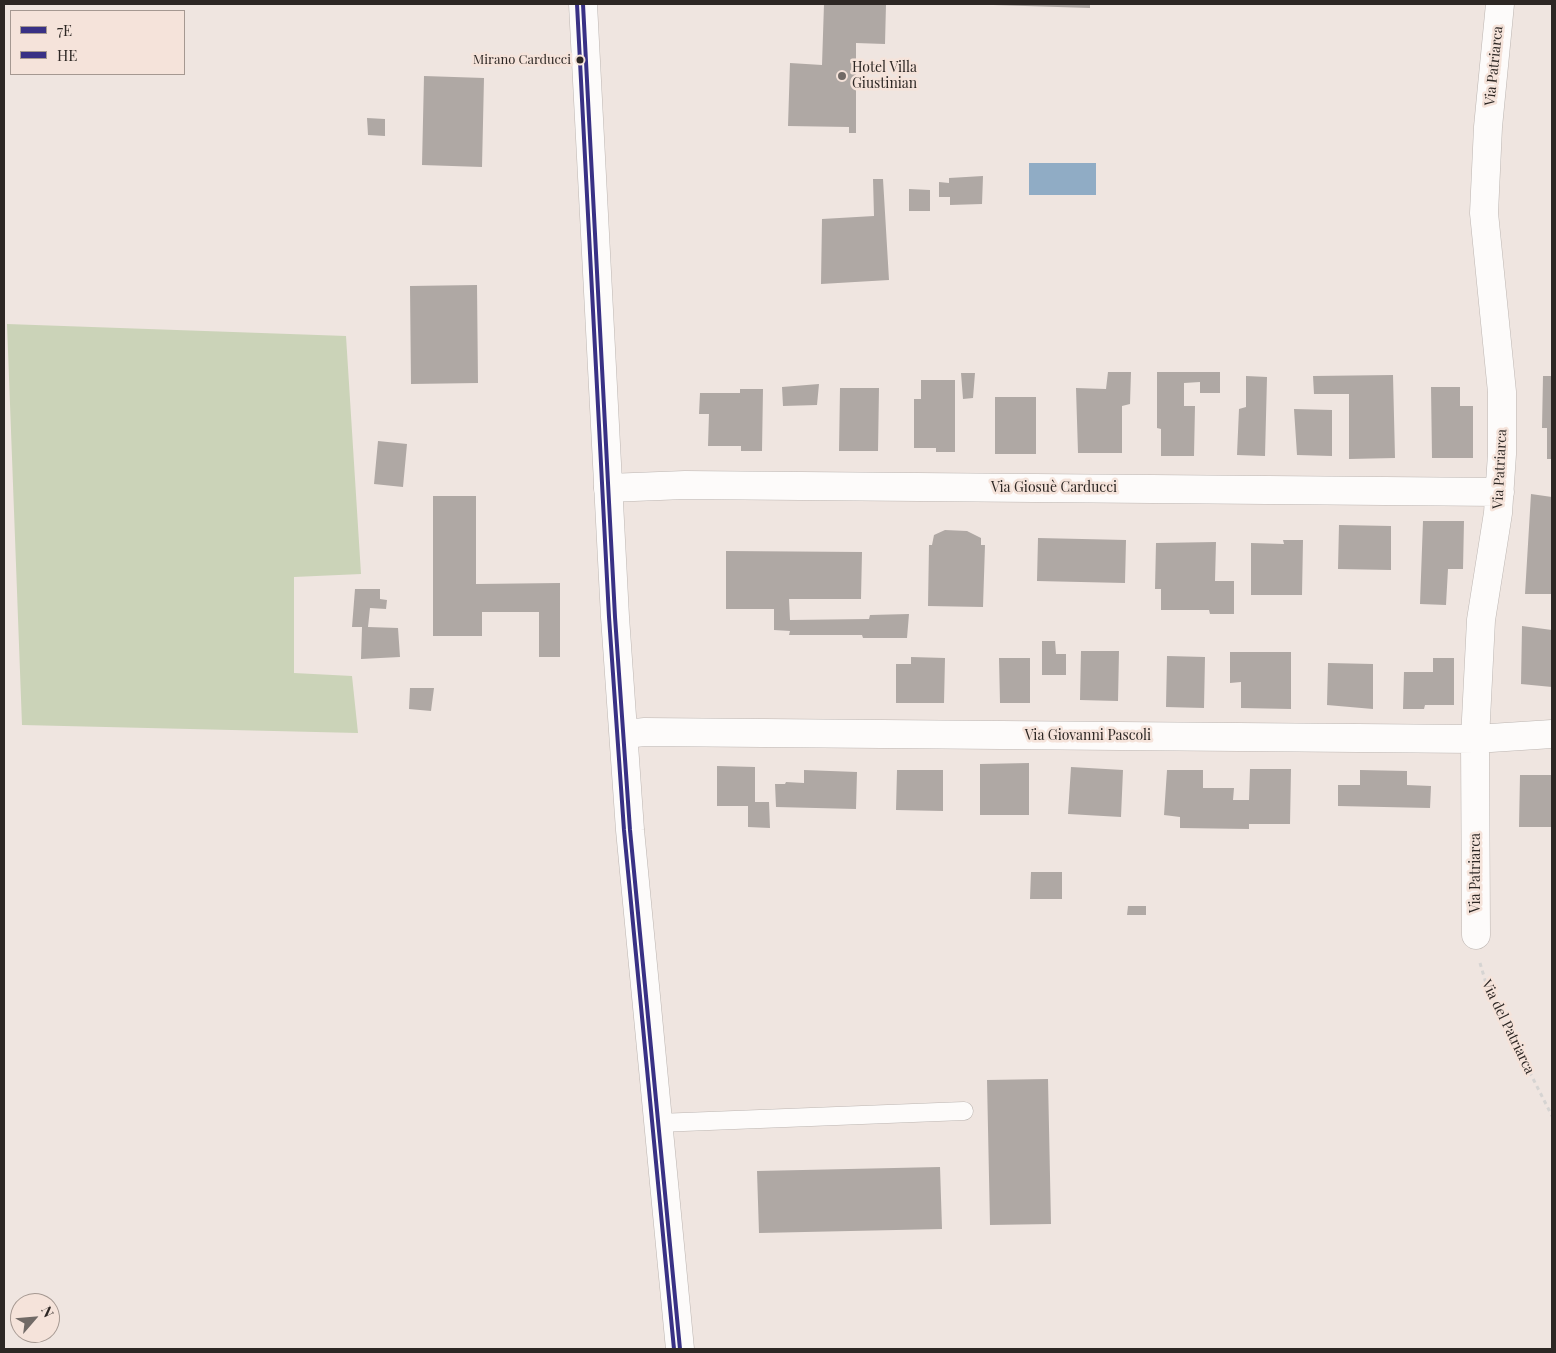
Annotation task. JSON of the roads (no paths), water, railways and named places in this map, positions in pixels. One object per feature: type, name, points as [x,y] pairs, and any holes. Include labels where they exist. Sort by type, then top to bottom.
[{"type":"street","points":[[583,4],[615,617],[630,830],[680,1349]]},
{"type":"street","name":"Via Patriarca","points":[[1476,935],[1475,739],[1480,620],[1500,492],[1502,392],[1484,214],[1488,127],[1500,4]]},
{"type":"street","name":"Via Giosuè Carducci","points":[[608,488],[685,485],[1500,492]]},
{"type":"street","name":"Via Giovanni Pascoli","points":[[624,734],[655,732],[1475,739],[1552,734]]},
{"type":"lane","points":[[658,1123],[964,1110]]},
{"type":"water","points":[[1029,163],[1096,163],[1096,195],[1029,195]]},
{"type":"place","name":"Mirano Carducci","points":[[580,60]]},
{"type":"place","name":"Hotel Villa Giustinian","points":[[842,76]]}]
